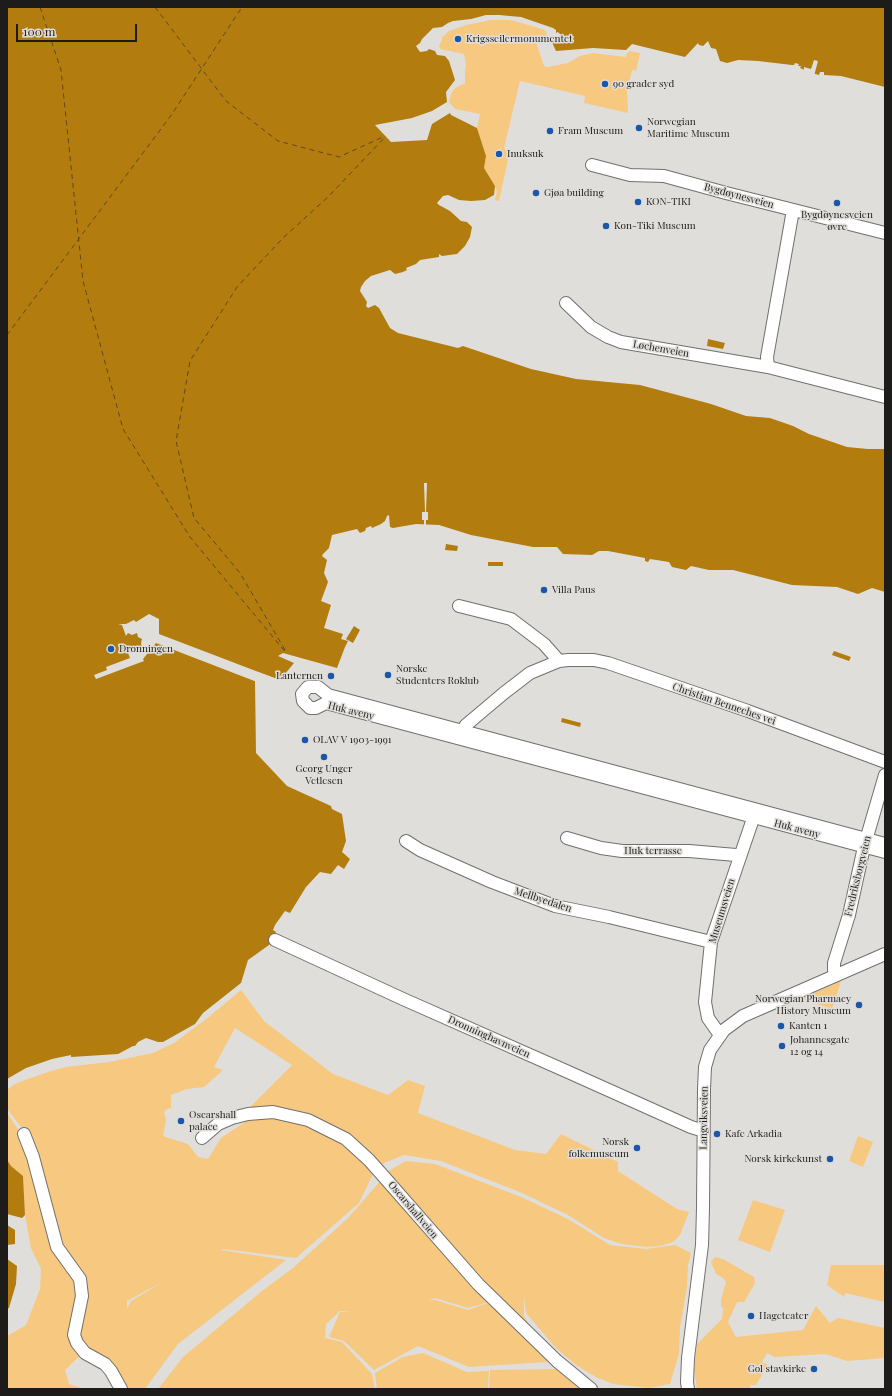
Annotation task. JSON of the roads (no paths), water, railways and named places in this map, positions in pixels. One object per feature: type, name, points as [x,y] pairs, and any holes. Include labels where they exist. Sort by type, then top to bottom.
[{"type":"street","name":"Bygdøynesveien","points":[[592,166],[630,175],[664,176],[885,233]]},
{"type":"street","points":[[768,367],[767,357],[793,210]]},
{"type":"street","name":"Løchenveien","points":[[566,303],[591,327],[608,337],[622,342],[768,367],[885,397]]},
{"type":"street","points":[[459,606],[511,619],[544,644],[559,661]]},
{"type":"street","name":"Christian Benneches vei","points":[[461,736],[466,726],[530,673],[559,661],[594,660],[608,663],[748,711],[885,762]]},
{"type":"street","name":"Huk aveny","points":[[399,719],[326,703],[316,708],[310,708],[303,701],[302,694],[308,687],[318,687],[328,696],[399,719],[866,843],[885,852]]},
{"type":"street","name":"Fredriksborgveien","points":[[835,976],[834,962],[849,915],[866,843],[885,775]]},
{"type":"street","name":"Museumsveien","points":[[720,1035],[708,1018],[705,1002],[711,942],[755,814]]},
{"type":"street","name":"Huk terrasse","points":[[566,838],[601,848],[622,851],[689,851],[740,856]]},
{"type":"street","name":"Mellbyedalen","points":[[406,841],[420,850],[492,882],[550,904],[711,942]]},
{"type":"street","name":"Huk aveny","points":[[866,843],[885,844]]},
{"type":"street","name":"Dronninghavnveien","points":[[275,940],[403,999],[566,1070],[691,1127],[704,1131]]},
{"type":"street","name":"Langviksveien","points":[[688,1389],[688,1358],[702,1245],[704,1089],[706,1067],[710,1050],[720,1035],[730,1025],[743,1016],[885,954]]},
{"type":"street","name":"Oscarshallveien","points":[[202,1138],[218,1124],[232,1118],[248,1114],[273,1112],[308,1120],[346,1139],[369,1160],[478,1284],[557,1361],[591,1389]]},
{"type":"street","points":[[24,1134],[33,1157],[57,1247],[80,1279],[82,1296],[74,1335],[76,1343],[86,1353],[105,1364],[111,1371],[121,1389]]},
{"type":"place","name":"Krigsseilermonumentet","points":[[458,39]]},
{"type":"place","name":"90 grader syd","points":[[605,84]]},
{"type":"place","name":"Norwegian Maritime Museum","points":[[639,128]]},
{"type":"place","name":"Fram Museum","points":[[550,131]]},
{"type":"place","name":"Inuksuk","points":[[499,154]]},
{"type":"place","name":"Gjøa building","points":[[536,193]]},
{"type":"place","name":"KON-TIKI","points":[[638,202]]},
{"type":"place","name":"Bygdøynesveien øvre","points":[[837,203]]},
{"type":"place","name":"Kon-Tiki Museum","points":[[606,226]]},
{"type":"place","name":"Villa Paus","points":[[544,590]]},
{"type":"place","name":"Dronningen","points":[[111,649]]},
{"type":"place","name":"Norske Studenters Roklub","points":[[388,675]]},
{"type":"place","name":"Lanternen","points":[[331,676]]},
{"type":"place","name":"OLAV V 1903-1991","points":[[305,740]]},
{"type":"place","name":"Georg Unger Vetlesen","points":[[324,757]]},
{"type":"place","name":"Norwegian Pharmacy History Museum","points":[[859,1005]]},
{"type":"place","name":"Kanten 1","points":[[781,1026]]},
{"type":"place","name":"Johannesgate 12 og 14","points":[[782,1046]]},
{"type":"place","name":"Oscarshall palace","points":[[181,1121]]},
{"type":"place","name":"Kafe Arkadia","points":[[717,1134]]},
{"type":"place","name":"Norsk folkemuseum","points":[[637,1148]]},
{"type":"place","name":"Norsk kirkekunst","points":[[830,1159]]},
{"type":"place","name":"Hageteater","points":[[751,1316]]},
{"type":"place","name":"Gol stavkirke","points":[[814,1369]]}]
